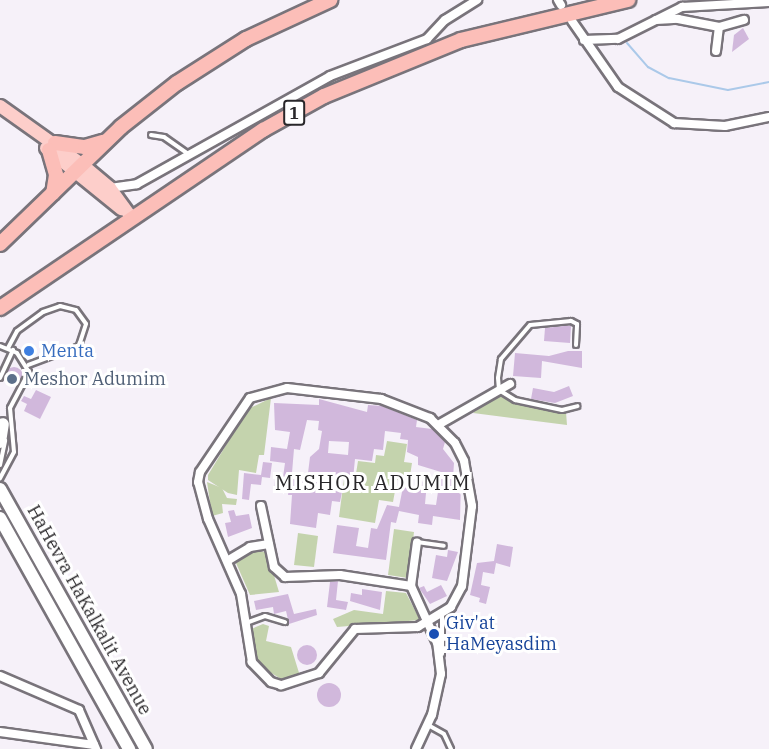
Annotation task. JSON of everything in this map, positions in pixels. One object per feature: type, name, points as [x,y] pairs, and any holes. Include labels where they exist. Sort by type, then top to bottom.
[{"type":"highway","points":[[0,244],[108,140],[206,64],[330,0]]},
{"type":"highway","name":"1","points":[[0,308],[262,130],[379,70],[502,28],[628,0]]},
{"type":"highway","points":[[53,193],[56,175],[52,146],[84,147],[108,140]]},
{"type":"main road","points":[[0,106],[21,120],[79,168],[131,217]]},
{"type":"main road","points":[[79,168],[110,189],[131,217]]},
{"type":"main road","points":[[0,442],[1,419]]},
{"type":"main road","name":"HaHevra HaKalkalit Avenue","points":[[0,489],[146,749]]},
{"type":"main road","name":"HaHevra HaKalkalit Avenue","points":[[0,518],[129,749]]},
{"type":"street","points":[[110,189],[137,184],[330,76],[427,39],[445,20],[477,0]]},
{"type":"street","points":[[584,40],[618,39],[647,21],[682,7],[769,2]]},
{"type":"street","points":[[647,21],[678,19],[719,27],[744,20]]},
{"type":"street","points":[[572,21],[618,87],[674,123],[725,126],[769,117]]},
{"type":"street","points":[[716,51],[719,27]]},
{"type":"street","points":[[438,425],[510,384]]},
{"type":"street","points":[[273,389],[336,392],[401,405],[438,425],[464,461],[472,506],[462,586],[457,600],[442,614],[427,623],[410,628],[355,629],[318,673],[281,685],[271,682],[252,662],[244,624],[241,594],[208,519],[198,482],[200,472],[250,398],[273,389]]},
{"type":"street","points":[[261,506],[274,567],[285,577],[340,575],[411,586]]},
{"type":"street","points":[[416,749],[428,725],[440,688],[441,660],[411,586],[417,542]]},
{"type":"street","points":[[227,561],[250,547],[269,544]]},
{"type":"street","points":[[0,676],[79,710],[93,748],[0,732]]},
{"type":"lane","points":[[151,135],[164,137],[190,155]]},
{"type":"lane","points":[[0,378],[16,331],[43,312],[60,306],[76,310],[86,324],[79,346],[28,365]]},
{"type":"lane","points":[[576,345],[577,324],[571,321],[530,325],[501,359],[499,390],[515,400],[562,410],[578,406]]},
{"type":"lane","points":[[0,346],[11,349],[28,365],[28,378],[10,408],[14,452],[0,478]]},
{"type":"lane","points":[[0,465],[5,451],[1,419]]},
{"type":"lane","points":[[417,542],[444,546]]},
{"type":"lane","points":[[441,660],[442,614]]},
{"type":"lane","points":[[244,624],[265,616],[285,622]]},
{"type":"lane","points":[[428,725],[444,734],[451,749]]},
{"type":"green space","points":[[499,394],[510,401],[566,412],[567,425],[473,413]]},
{"type":"green space","points":[[271,398],[264,455],[259,455],[256,473],[239,470],[237,495],[228,493],[208,480],[208,475],[248,409]]},
{"type":"green space","points":[[387,441],[407,444],[404,462],[412,463],[409,482],[397,480],[393,502],[379,500],[375,523],[339,517],[344,479],[355,480],[358,461],[375,463],[376,455],[384,456]]},
{"type":"green space","points":[[207,482],[222,488],[227,498],[237,499],[236,505],[222,504],[223,513],[212,516]]},
{"type":"green space","points":[[394,529],[414,532],[408,578],[388,575]]},
{"type":"green space","points":[[298,533],[318,536],[314,567],[294,565]]},
{"type":"green space","points":[[253,551],[267,552],[279,592],[250,595],[236,563]]},
{"type":"green space","points":[[386,591],[406,593],[420,620],[337,627],[333,619],[354,610],[383,614]]},
{"type":"green space","points":[[263,624],[269,626],[266,641],[291,647],[300,676],[281,679],[260,666],[249,630]]},
{"type":"building","points":[[743,28],[749,39],[732,52],[734,35]]},
{"type":"building","points":[[571,326],[570,343],[544,341],[545,328]]},
{"type":"building","points":[[568,351],[582,351],[582,368],[542,361],[541,378],[513,376],[515,353],[549,356]]},
{"type":"building","points":[[14,367],[20,370],[23,376],[20,382],[14,385],[8,382],[5,376],[8,370]]},
{"type":"building","points":[[569,386],[573,396],[555,403],[531,399],[533,388],[554,392]]},
{"type":"building","points":[[36,390],[51,397],[40,419],[24,411],[27,404],[21,401],[24,396],[31,399]]},
{"type":"building","points":[[319,399],[367,412],[368,405],[382,406],[417,420],[416,427],[432,429],[445,442],[443,449],[454,463],[453,478],[461,479],[460,520],[433,516],[432,525],[418,523],[419,515],[399,511],[396,523],[391,522],[386,560],[333,553],[337,525],[359,528],[356,546],[368,548],[371,528],[377,529],[387,505],[399,507],[403,487],[416,490],[417,481],[427,482],[425,504],[436,505],[441,472],[418,465],[418,457],[407,452],[408,440],[400,439],[401,433],[385,431],[383,450],[374,449],[372,461],[355,459],[353,479],[330,477],[328,490],[342,492],[340,502],[332,501],[330,515],[318,513],[316,528],[290,524],[292,495],[288,495],[289,488],[274,486],[275,476],[283,477],[285,463],[270,461],[271,447],[287,449],[290,432],[275,430],[274,403],[319,405]],"holes":[[[307,420],[319,421],[318,430],[322,431],[319,449],[310,457],[307,481],[293,479],[292,473],[294,449],[300,450]],[[329,441],[349,442],[348,455],[328,453]]]},
{"type":"building","points":[[263,462],[272,463],[270,478],[262,477],[261,485],[251,484],[249,500],[242,499],[244,473],[261,475]]},
{"type":"building","points":[[234,510],[236,516],[249,514],[252,528],[228,537],[225,523],[231,522],[228,511]]},
{"type":"building","points":[[497,544],[513,547],[510,567],[496,563],[494,574],[483,572],[481,585],[490,587],[486,604],[479,602],[480,598],[470,595],[477,563],[494,561]]},
{"type":"building","points":[[448,550],[458,552],[447,581],[432,578],[436,555],[447,557]]},
{"type":"building","points":[[338,581],[336,600],[348,602],[346,610],[327,607],[330,582]]},
{"type":"building","points":[[441,585],[447,596],[430,604],[419,588],[424,586],[427,592]]},
{"type":"building","points":[[362,589],[382,592],[380,610],[350,601],[351,593],[362,595]]},
{"type":"building","points":[[288,594],[294,614],[316,609],[317,615],[289,624],[286,611],[274,614],[273,607],[256,610],[254,601]]},
{"type":"building","points":[[307,645],[314,648],[317,655],[314,662],[307,665],[300,662],[297,655],[300,648]]},
{"type":"building","points":[[329,683],[337,687],[341,695],[337,703],[329,707],[321,703],[317,695],[321,687]]},
{"type":"waterway","points":[[627,43],[648,67],[669,78],[728,90],[769,82]]},
{"type":"place","name":"Menta","points":[[29,351]]},
{"type":"place","name":"Meshor Adumim","points":[[12,379]]},
{"type":"place","name":"Giv'at HaMeyasdim","points":[[434,634]]},
{"type":"district","name":"MISHOR ADUMIM","points":[[373,482]]}]
